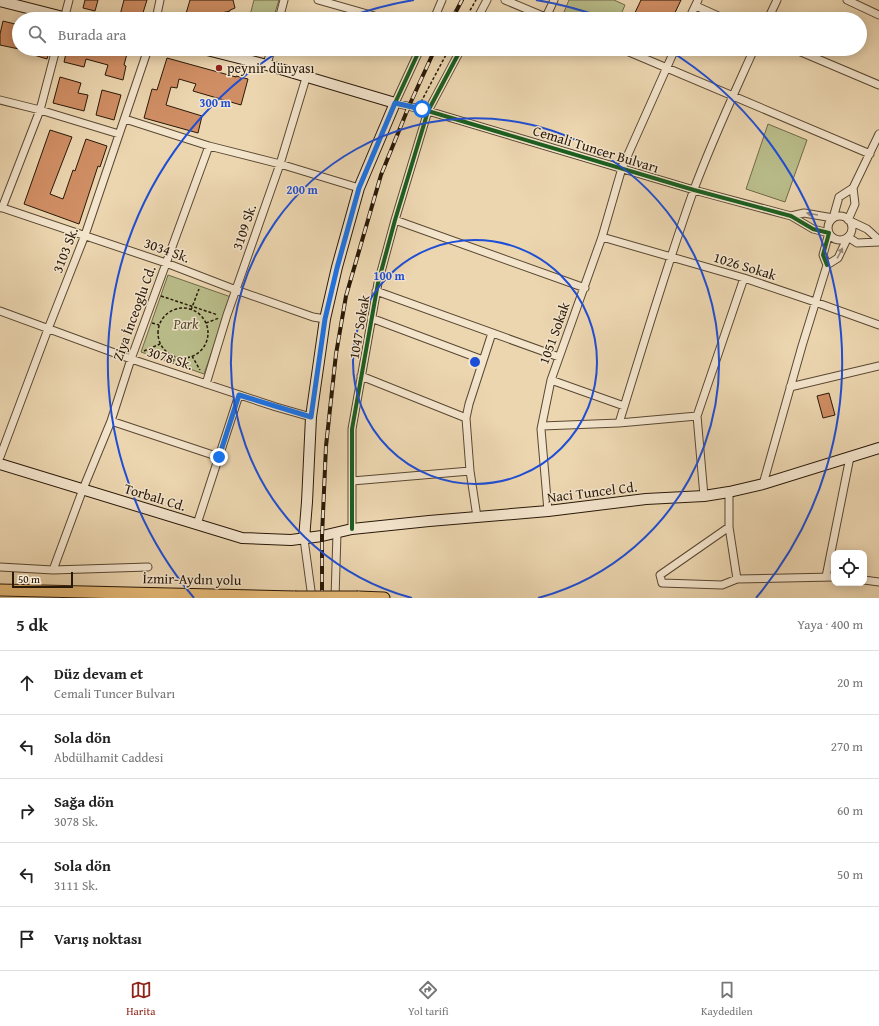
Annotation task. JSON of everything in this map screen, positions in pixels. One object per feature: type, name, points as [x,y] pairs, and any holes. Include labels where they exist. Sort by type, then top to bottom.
[{"type":"highway","name":"İzmir-Aydın yolu","points":[[0,590],[384,598]]},
{"type":"main road","points":[[0,1],[43,12]]},
{"type":"main road","points":[[231,56],[267,65],[306,78],[395,103],[359,188],[325,319],[311,417],[304,539]]},
{"type":"main road","name":"Naci Tuncel Cd.","points":[[304,539],[352,529],[548,511],[646,499],[704,496],[763,484],[879,448]]},
{"type":"main road","name":"Torbalı Cd.","points":[[0,464],[242,538],[291,540],[304,539]]},
{"type":"street","points":[[67,12],[68,0]]},
{"type":"street","points":[[157,12],[160,0]]},
{"type":"street","points":[[281,12],[284,0]]},
{"type":"street","points":[[318,0],[360,12]]},
{"type":"street","points":[[437,12],[442,0]]},
{"type":"street","points":[[480,12],[487,0]]},
{"type":"street","points":[[505,0],[534,12]]},
{"type":"street","points":[[550,12],[554,0]]},
{"type":"street","points":[[771,12],[777,0]]},
{"type":"street","points":[[847,0],[879,15]]},
{"type":"street","points":[[692,12],[697,3],[713,12]]},
{"type":"street","points":[[1,208],[40,110],[54,56]]},
{"type":"street","name":"3103 Sk.","points":[[0,457],[85,235],[146,56]]},
{"type":"street","points":[[267,65],[269,56]]},
{"type":"street","points":[[395,103],[417,56]]},
{"type":"street","name":"1047 Sokak","points":[[352,529],[352,429],[376,291],[423,109],[457,56]]},
{"type":"street","points":[[639,56],[870,154]]},
{"type":"street","name":"1051 Sokak","points":[[548,511],[542,426],[551,380],[585,288],[602,237],[622,168],[672,56]]},
{"type":"street","points":[[619,423],[670,257],[694,190],[751,56]]},
{"type":"street","points":[[811,56],[879,85]]},
{"type":"street","name":"3109 Sk.","points":[[206,384],[236,290],[280,164],[306,78]]},
{"type":"street","points":[[0,100],[40,110],[119,134]]},
{"type":"street","name":"Cemali Tuncer Bulvarı","points":[[395,103],[423,109],[694,190],[791,216]]},
{"type":"street","points":[[125,119],[209,146],[280,164],[359,188]]},
{"type":"street","points":[[827,265],[823,255],[829,233],[828,225],[833,218],[840,197],[853,188],[879,134]]},
{"type":"street","name":"Ziya İnceoglu Cd.","points":[[53,570],[83,489],[111,421],[166,263],[209,146]]},
{"type":"street","points":[[763,484],[790,387],[827,265],[838,258],[850,234],[851,227],[848,220],[855,204],[853,188]]},
{"type":"street","name":"3034 Sk.","points":[[1,208],[85,235],[166,263],[236,290],[325,319]]},
{"type":"street","points":[[791,216],[804,213],[833,218],[841,216],[867,229],[879,241]]},
{"type":"street","points":[[791,216],[813,228],[829,233],[837,240],[848,237]]},
{"type":"street","points":[[395,220],[585,288]]},
{"type":"street","name":"1026 Sokak","points":[[602,237],[744,278],[879,325]]},
{"type":"street","points":[[848,237],[857,243],[879,241]]},
{"type":"street","points":[[704,496],[697,416],[744,278]]},
{"type":"street","points":[[376,291],[559,357]]},
{"type":"street","name":"3078 Sk.","points":[[0,311],[132,359],[239,395],[311,417]]},
{"type":"street","points":[[371,318],[483,360]]},
{"type":"street","points":[[477,517],[470,471],[466,418],[469,404],[492,333]]},
{"type":"street","points":[[790,387],[879,366]]},
{"type":"street","points":[[361,376],[466,418]]},
{"type":"street","points":[[551,380],[624,406]]},
{"type":"street","points":[[197,524],[239,395]]},
{"type":"street","points":[[542,426],[619,423],[697,416]]},
{"type":"street","points":[[111,421],[219,457]]},
{"type":"street","points":[[826,577],[850,457]]},
{"type":"street","points":[[352,481],[470,471]]},
{"type":"street","points":[[729,492],[729,527],[737,579]]},
{"type":"street","points":[[729,527],[660,575],[662,583],[722,586],[737,579],[831,577]]},
{"type":"street","points":[[335,598],[337,533]]},
{"type":"street","points":[[304,539],[312,598]]},
{"type":"street","points":[[0,567],[53,570],[148,568]]},
{"type":"street","points":[[867,580],[879,582]]},
{"type":"path","points":[[469,12],[476,0]]},
{"type":"path","points":[[475,12],[481,0]]},
{"type":"path","points":[[423,109],[446,56]]},
{"type":"path","points":[[423,109],[451,56]]},
{"type":"path","points":[[192,310],[199,289]]},
{"type":"path","points":[[155,294],[222,317],[206,323]]},
{"type":"path","points":[[186,308],[201,316],[206,323],[208,332],[207,340],[198,353],[192,356],[183,358],[175,357],[168,353],[160,344],[158,333],[159,325],[163,317],[170,312],[177,309],[186,308]]},
{"type":"path","points":[[152,323],[159,325]]},
{"type":"path","points":[[144,351],[160,344]]},
{"type":"path","points":[[192,356],[200,370]]},
{"type":"path","points":[[172,362],[175,357]]},
{"type":"green space","points":[[254,0],[279,0],[275,12],[251,12]]},
{"type":"green space","points":[[569,0],[614,0],[625,5],[622,12],[564,12]]},
{"type":"green space","points":[[768,124],[807,140],[785,202],[746,189]]},
{"type":"green space","name":"Park","points":[[168,275],[231,297],[204,374],[141,352]]},
{"type":"building","points":[[85,0],[98,0],[95,11],[83,8]]},
{"type":"building","points":[[124,0],[147,0],[143,12],[121,12]]},
{"type":"building","points":[[190,0],[233,0],[235,8],[226,12],[186,12]]},
{"type":"building","points":[[641,0],[681,0],[675,12],[635,12]]},
{"type":"building","points":[[3,21],[12,23],[12,48],[0,45],[0,34]]},
{"type":"building","points":[[37,56],[48,56],[47,59]]},
{"type":"building","points":[[65,56],[126,56],[123,80],[105,75],[108,65],[86,59],[84,67],[64,62]]},
{"type":"building","points":[[167,58],[248,79],[241,105],[193,91],[196,84],[179,79],[177,88],[171,87],[166,105],[202,116],[198,133],[144,118],[152,89],[157,90]]},
{"type":"building","points":[[60,77],[81,83],[78,93],[88,95],[84,111],[53,103]]},
{"type":"building","points":[[102,90],[121,95],[114,120],[96,115]]},
{"type":"building","points":[[50,130],[72,137],[50,194],[63,199],[86,139],[107,146],[100,167],[98,166],[79,224],[24,204]]},
{"type":"building","points":[[829,393],[835,415],[823,418],[817,396]]},
{"type":"railway","points":[[456,12],[462,0]]},
{"type":"railway","points":[[322,598],[322,536],[326,446],[336,354],[346,296],[381,175],[409,106],[432,56]]},
{"type":"cycle path","points":[[417,56],[395,103],[428,111],[694,190],[791,216],[813,229],[829,233],[823,255],[827,265]]},
{"type":"cycle path","points":[[352,529],[352,429],[378,283],[395,220],[428,111],[457,56]]},
{"type":"place","name":"peynir dünyası","points":[[219,68]]},
{"type":"route","points":[[219,457],[239,395],[311,417],[325,319],[359,188],[395,103],[422,109]]}]
